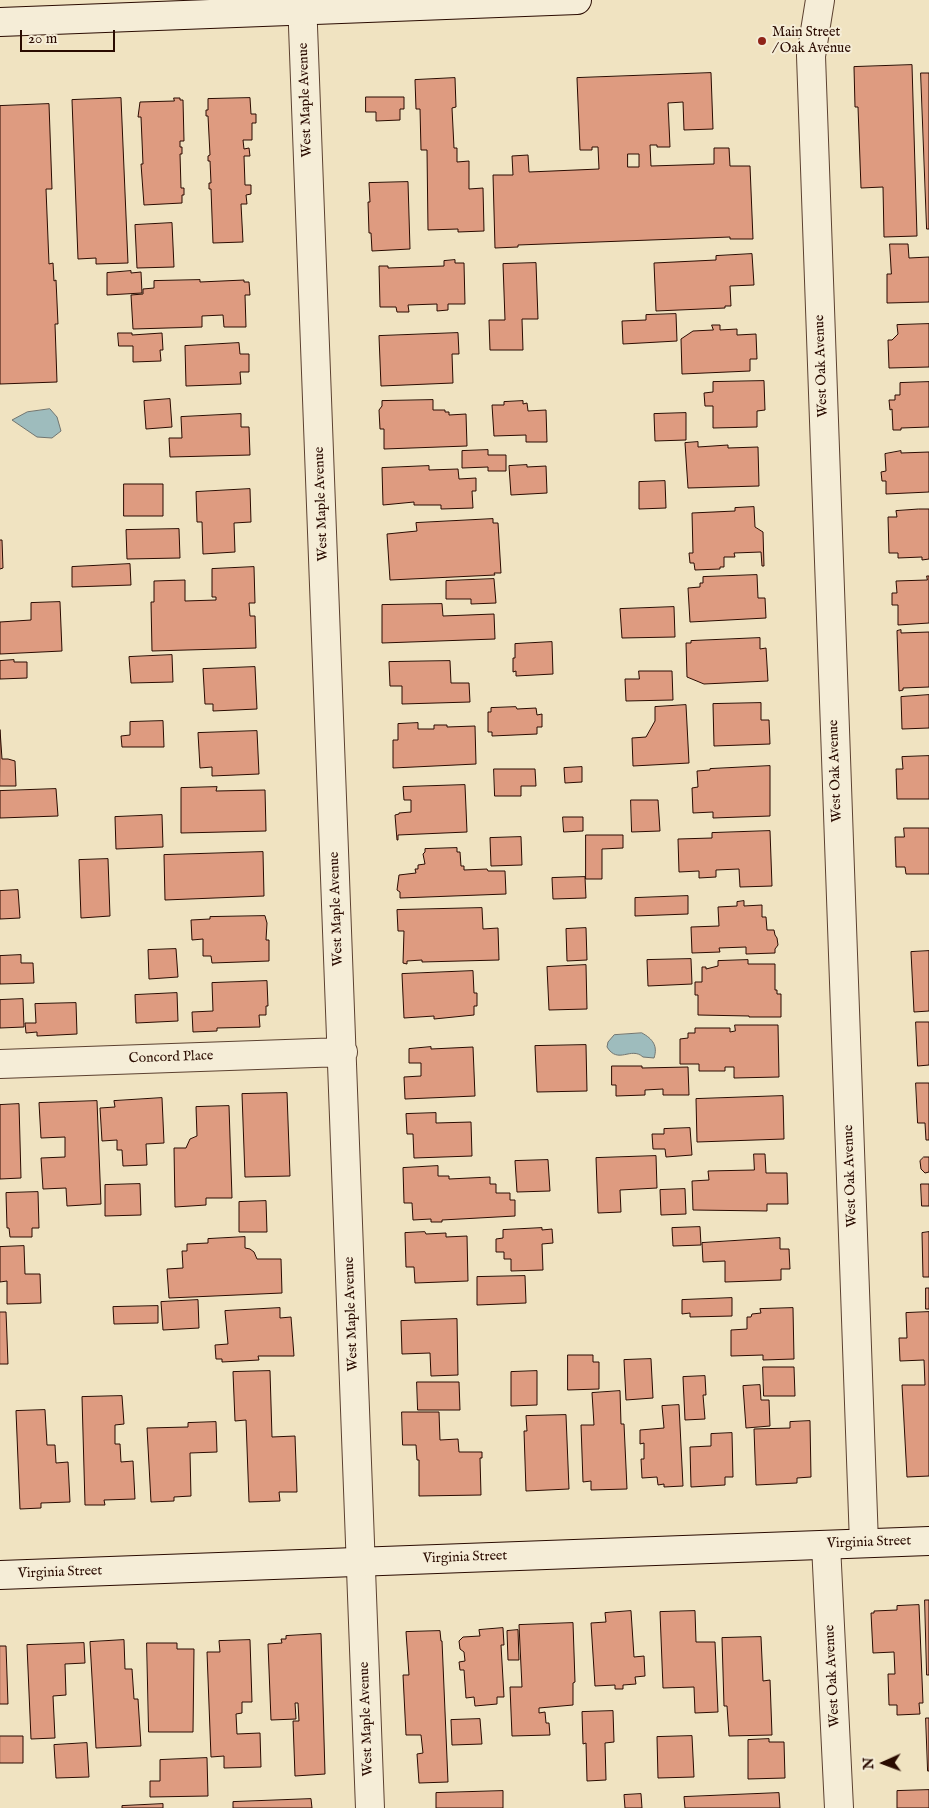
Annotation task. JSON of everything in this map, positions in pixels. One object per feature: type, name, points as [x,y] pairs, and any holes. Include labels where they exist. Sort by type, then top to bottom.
[{"type":"street","points":[[0,22],[302,5],[577,0]]},
{"type":"street","name":"West Oak Avenue","points":[[820,0],[811,56],[864,1543]]},
{"type":"street","name":"West Maple Avenue","points":[[302,5],[343,1052],[370,1808]]},
{"type":"street","name":"Concord Place","points":[[0,1064],[343,1052]]},
{"type":"street","name":"Virginia Street","points":[[0,1575],[929,1541]]},
{"type":"street","name":"West Oak Avenue","points":[[826,1545],[839,1808]]},
{"type":"water","points":[[50,409],[57,417],[61,431],[52,438],[37,437],[12,420],[27,412]]},
{"type":"water","points":[[642,1033],[654,1043],[654,1058],[643,1057],[634,1053],[616,1055],[607,1047],[608,1042],[614,1035]]},
{"type":"building","points":[[912,65],[917,236],[884,237],[883,187],[861,188],[858,107],[855,107],[854,67]]},
{"type":"building","points":[[711,73],[713,129],[684,130],[683,102],[668,103],[670,147],[650,145],[651,166],[714,164],[714,148],[729,148],[730,166],[750,166],[753,239],[730,239],[730,237],[518,245],[518,247],[495,248],[493,175],[513,175],[512,156],[528,155],[529,172],[599,169],[598,147],[592,147],[592,150],[580,150],[577,78]],"holes":[[[628,154],[639,154],[639,167],[628,167]]]},
{"type":"building","points":[[921,73],[929,73],[929,229],[927,229]]},
{"type":"building","points":[[455,78],[456,107],[452,108],[454,148],[457,148],[457,162],[469,161],[469,189],[483,188],[484,231],[458,232],[458,229],[428,230],[427,150],[421,150],[420,109],[416,109],[415,80]]},
{"type":"building","points":[[366,97],[404,97],[404,109],[400,109],[400,120],[376,121],[376,112],[366,112]]},
{"type":"building","points":[[121,98],[128,263],[96,264],[96,258],[78,259],[72,100]]},
{"type":"building","points":[[174,98],[183,100],[184,141],[180,141],[180,147],[182,147],[182,154],[180,154],[181,188],[184,188],[182,203],[144,205],[141,164],[143,164],[141,117],[138,117],[140,102],[174,101]]},
{"type":"building","points":[[250,98],[251,114],[256,114],[256,123],[252,123],[252,140],[243,140],[244,149],[249,148],[250,156],[244,156],[245,185],[251,185],[251,194],[246,195],[247,204],[241,204],[243,242],[213,243],[211,189],[209,189],[209,183],[211,183],[210,161],[208,161],[208,156],[210,155],[208,116],[206,116],[208,99]]},
{"type":"building","points":[[49,104],[52,189],[46,189],[49,264],[53,263],[54,281],[56,280],[58,324],[55,324],[57,382],[0,384],[0,106]]},
{"type":"building","points":[[408,182],[410,249],[372,251],[371,233],[369,233],[369,183]]},
{"type":"building","points":[[172,223],[174,267],[137,268],[135,225]]},
{"type":"building","points":[[890,244],[908,244],[909,258],[929,257],[929,302],[887,303],[887,274],[891,274]]},
{"type":"building","points":[[752,254],[754,285],[730,286],[731,306],[725,306],[725,308],[656,311],[654,263],[716,260],[716,256]]},
{"type":"building","points":[[455,260],[455,263],[464,263],[465,304],[448,304],[448,310],[437,311],[437,304],[408,305],[409,312],[397,312],[396,307],[380,307],[379,266],[388,266],[388,268],[444,266],[444,261]]},
{"type":"building","points":[[536,263],[538,319],[522,319],[523,350],[490,350],[489,320],[505,320],[503,264]]},
{"type":"building","points":[[131,271],[131,273],[141,272],[142,293],[107,295],[107,273]]},
{"type":"building","points":[[200,280],[200,282],[244,280],[244,282],[249,282],[250,295],[245,295],[246,327],[224,327],[223,315],[202,316],[202,327],[133,329],[131,295],[143,294],[143,289],[154,288],[154,281]]},
{"type":"building","points":[[676,314],[677,341],[623,344],[622,321],[646,320],[646,315]]},
{"type":"building","points":[[929,324],[929,367],[889,368],[888,340],[892,340],[898,334],[897,325]]},
{"type":"building","points":[[712,325],[720,325],[720,330],[737,329],[737,335],[756,334],[757,359],[750,359],[750,371],[682,374],[681,339],[693,331],[713,330]]},
{"type":"building","points":[[118,333],[132,333],[132,335],[162,333],[163,350],[160,350],[161,361],[133,362],[133,346],[119,346]]},
{"type":"building","points":[[458,333],[459,354],[452,354],[453,383],[381,386],[379,336]]},
{"type":"building","points":[[239,343],[240,354],[249,354],[249,372],[240,372],[241,384],[186,386],[185,346]]},
{"type":"building","points":[[764,381],[765,410],[757,411],[757,427],[713,428],[713,406],[705,406],[704,393],[713,392],[713,382]]},
{"type":"building","points":[[929,382],[929,427],[893,430],[892,409],[890,410],[889,400],[895,400],[895,395],[900,395],[900,383]]},
{"type":"building","points":[[170,399],[172,427],[146,429],[144,401]]},
{"type":"building","points":[[433,400],[433,410],[445,410],[445,412],[449,412],[449,415],[466,414],[467,446],[384,449],[384,429],[380,429],[379,410],[382,406],[382,401]]},
{"type":"building","points":[[523,401],[523,404],[527,403],[528,411],[546,410],[547,442],[526,442],[526,435],[494,436],[492,405],[504,405],[504,402]]},
{"type":"building","points":[[686,413],[686,440],[655,441],[654,414]]},
{"type":"building","points":[[241,414],[241,427],[249,427],[250,455],[170,457],[169,438],[182,438],[181,417]]},
{"type":"building","points":[[698,442],[698,447],[728,445],[728,448],[758,447],[759,486],[688,488],[685,443]]},
{"type":"building","points":[[488,450],[488,455],[506,455],[506,471],[488,471],[488,467],[462,468],[462,451]]},
{"type":"building","points":[[901,451],[901,453],[929,452],[929,492],[886,494],[886,481],[882,481],[881,472],[886,471],[885,454]]},
{"type":"building","points":[[527,465],[527,467],[546,466],[547,493],[511,495],[509,466]]},
{"type":"building","points":[[429,466],[429,470],[458,469],[459,479],[476,478],[476,491],[472,491],[473,508],[441,509],[441,505],[414,505],[414,502],[383,505],[382,468]]},
{"type":"building","points":[[665,481],[666,508],[639,509],[639,482]]},
{"type":"building","points":[[124,484],[163,484],[163,516],[124,516]]},
{"type":"building","points":[[250,489],[251,522],[234,523],[235,552],[203,554],[202,522],[197,522],[196,492]]},
{"type":"building","points":[[754,507],[755,527],[763,532],[764,566],[762,566],[761,552],[734,553],[735,557],[724,557],[724,567],[720,567],[720,569],[695,570],[694,563],[690,563],[689,553],[693,553],[692,513],[735,511],[735,508]]},
{"type":"building","points":[[929,509],[929,559],[922,560],[922,557],[898,558],[898,553],[889,553],[888,517],[897,517],[896,511]]},
{"type":"building","points":[[493,519],[493,523],[498,523],[501,573],[494,573],[495,575],[390,580],[387,534],[417,531],[416,523]]},
{"type":"building","points":[[179,529],[180,558],[127,559],[126,530]]},
{"type":"building","points":[[0,540],[2,540],[3,568],[0,569]]},
{"type":"building","points":[[130,564],[131,585],[72,587],[72,567]]},
{"type":"building","points":[[254,567],[255,603],[249,603],[250,616],[255,616],[256,648],[152,651],[151,602],[154,602],[154,581],[185,580],[185,601],[216,600],[216,597],[212,597],[212,569]]},
{"type":"building","points":[[757,575],[758,598],[765,598],[766,618],[690,622],[688,588],[700,587],[700,583],[703,583],[703,577]]},
{"type":"building","points":[[927,576],[929,576],[929,623],[898,625],[898,605],[892,605],[892,593],[897,593],[896,581],[927,580]]},
{"type":"building","points":[[494,579],[496,603],[471,604],[471,599],[446,599],[446,581]]},
{"type":"building","points":[[60,602],[62,651],[0,654],[0,622],[31,620],[31,603]]},
{"type":"building","points":[[442,604],[443,616],[494,614],[495,639],[382,643],[382,605]]},
{"type":"building","points":[[674,607],[675,637],[622,638],[620,609]]},
{"type":"building","points":[[901,630],[901,633],[929,632],[929,687],[903,688],[903,690],[899,691],[897,631]]},
{"type":"building","points":[[760,638],[760,649],[766,648],[768,681],[704,684],[687,677],[686,643],[691,643],[691,641]]},
{"type":"building","points":[[552,642],[553,674],[516,676],[516,671],[513,672],[515,644]]},
{"type":"building","points":[[172,655],[173,682],[131,683],[129,657]]},
{"type":"building","points":[[14,660],[14,662],[27,662],[27,678],[0,679],[0,661]]},
{"type":"building","points":[[450,661],[451,683],[469,683],[470,702],[402,704],[402,686],[390,686],[389,662]]},
{"type":"building","points":[[255,667],[257,709],[213,711],[213,704],[205,704],[203,669]]},
{"type":"building","points":[[639,671],[672,671],[673,700],[626,701],[625,679],[639,679]]},
{"type":"building","points":[[929,695],[929,728],[902,729],[901,697]]},
{"type":"building","points":[[761,703],[761,720],[769,720],[770,744],[714,746],[713,704]]},
{"type":"building","points":[[686,705],[689,763],[633,766],[632,738],[646,737],[655,721],[655,707]]},
{"type":"building","points":[[516,707],[517,709],[536,708],[537,715],[542,714],[542,727],[537,727],[537,734],[492,736],[492,732],[488,732],[488,712],[491,712],[491,708]]},
{"type":"building","points":[[163,721],[164,747],[122,747],[121,736],[130,735],[130,722]]},
{"type":"building","points":[[418,723],[418,729],[434,729],[434,725],[447,725],[447,727],[475,726],[476,764],[393,768],[393,740],[398,740],[398,724]]},
{"type":"building","points":[[0,730],[2,759],[15,761],[16,786],[0,786]]},
{"type":"building","points":[[257,731],[259,774],[212,776],[212,767],[200,768],[198,733]]},
{"type":"building","points":[[929,756],[929,799],[897,799],[896,769],[903,769],[902,757]]},
{"type":"building","points":[[770,766],[770,816],[713,818],[713,812],[693,813],[692,788],[698,787],[697,771]]},
{"type":"building","points":[[582,767],[582,782],[565,783],[564,768]]},
{"type":"building","points":[[494,769],[535,769],[536,786],[521,786],[521,796],[495,796]]},
{"type":"building","points":[[465,785],[467,832],[398,835],[397,840],[395,815],[411,812],[411,800],[404,800],[403,787]]},
{"type":"building","points":[[217,787],[216,791],[265,790],[266,831],[181,833],[181,788]]},
{"type":"building","points":[[56,789],[58,816],[0,818],[0,791]]},
{"type":"building","points":[[631,800],[658,800],[660,831],[632,832]]},
{"type":"building","points":[[162,815],[163,847],[116,849],[115,817]]},
{"type":"building","points":[[563,817],[583,817],[583,831],[564,832]]},
{"type":"building","points":[[904,828],[929,828],[929,874],[906,874],[905,867],[896,867],[895,837],[904,837]]},
{"type":"building","points":[[770,831],[772,886],[740,887],[739,869],[716,870],[716,877],[699,878],[699,871],[679,872],[678,839],[712,838],[712,833]]},
{"type":"building","points":[[586,835],[623,835],[623,848],[602,849],[602,879],[586,879]]},
{"type":"building","points":[[521,837],[522,865],[491,866],[490,838]]},
{"type":"building","points":[[457,848],[457,852],[460,852],[461,866],[464,866],[464,870],[487,869],[488,871],[505,871],[506,894],[400,898],[400,892],[397,890],[399,875],[416,873],[415,869],[418,869],[418,865],[425,864],[423,854],[425,849]]},
{"type":"building","points":[[263,852],[264,896],[165,900],[164,855]]},
{"type":"building","points":[[108,859],[110,916],[81,918],[79,860]]},
{"type":"building","points":[[585,877],[586,898],[553,899],[552,878]]},
{"type":"building","points":[[18,890],[20,918],[0,919],[0,891]]},
{"type":"building","points":[[688,896],[688,914],[635,916],[635,898]]},
{"type":"building","points":[[744,901],[744,906],[762,905],[762,917],[766,917],[767,930],[774,930],[777,938],[778,945],[775,953],[746,954],[746,947],[719,948],[720,952],[692,953],[691,927],[719,926],[718,907],[737,906],[737,902]]},
{"type":"building","points":[[482,908],[483,929],[498,928],[499,960],[422,962],[422,960],[407,961],[407,964],[403,963],[404,931],[398,931],[397,910]]},
{"type":"building","points":[[265,916],[267,923],[266,940],[269,940],[269,961],[212,963],[211,956],[203,956],[203,939],[192,940],[191,920],[210,919],[210,917]]},
{"type":"building","points":[[586,928],[587,960],[567,961],[566,929]]},
{"type":"building","points":[[176,949],[178,977],[149,979],[148,950]]},
{"type":"building","points":[[929,951],[929,1011],[914,1012],[911,952]]},
{"type":"building","points":[[21,955],[21,963],[33,963],[34,983],[0,984],[0,956]]},
{"type":"building","points":[[691,959],[692,984],[648,986],[647,960]]},
{"type":"building","points":[[748,960],[748,964],[775,964],[775,990],[777,990],[777,994],[781,994],[781,1017],[698,1015],[698,995],[695,995],[695,982],[702,982],[702,967],[706,967],[706,969],[718,966],[718,961]]},
{"type":"building","points":[[586,965],[587,1009],[549,1010],[547,967]]},
{"type":"building","points":[[473,971],[474,993],[477,993],[477,1006],[474,1006],[474,1015],[434,1019],[434,1016],[404,1018],[402,974]]},
{"type":"building","points":[[267,981],[268,1006],[266,1006],[266,1015],[259,1015],[260,1027],[217,1028],[217,1031],[193,1032],[192,1012],[213,1011],[212,983]]},
{"type":"building","points":[[177,993],[178,1021],[136,1023],[135,995]]},
{"type":"building","points":[[23,999],[24,1027],[0,1028],[0,1000]]},
{"type":"building","points":[[76,1003],[77,1034],[37,1036],[37,1032],[26,1033],[25,1023],[36,1023],[35,1004]]},
{"type":"building","points":[[916,1022],[929,1022],[929,1065],[918,1066]]},
{"type":"building","points":[[735,1025],[778,1025],[779,1077],[734,1078],[734,1067],[725,1067],[725,1071],[699,1071],[699,1064],[680,1064],[680,1039],[688,1038],[688,1033],[695,1033],[695,1028],[730,1028],[730,1032],[735,1031]]},
{"type":"building","points":[[586,1045],[587,1091],[537,1092],[535,1046]]},
{"type":"building","points":[[431,1047],[431,1049],[473,1047],[475,1096],[405,1099],[404,1077],[421,1076],[421,1063],[409,1063],[409,1049]]},
{"type":"building","points":[[612,1066],[642,1066],[642,1068],[688,1067],[689,1095],[663,1095],[663,1089],[645,1090],[645,1095],[616,1096],[616,1085],[612,1085]]},
{"type":"building","points":[[916,1083],[929,1083],[929,1140],[926,1140],[925,1123],[918,1123]]},
{"type":"building","points":[[287,1093],[290,1176],[245,1177],[242,1094]]},
{"type":"building","points":[[783,1096],[784,1139],[697,1142],[696,1099]]},
{"type":"building","points":[[162,1098],[164,1143],[146,1144],[147,1165],[123,1166],[122,1150],[117,1150],[117,1140],[102,1141],[100,1108],[115,1107],[114,1101]]},
{"type":"building","points":[[97,1101],[101,1204],[67,1206],[66,1188],[43,1189],[41,1158],[65,1157],[65,1137],[41,1138],[39,1103]]},
{"type":"building","points":[[19,1104],[21,1178],[0,1179],[0,1105]]},
{"type":"building","points":[[229,1106],[232,1198],[206,1198],[206,1205],[175,1207],[174,1148],[186,1148],[190,1139],[197,1136],[196,1107]]},
{"type":"building","points":[[436,1113],[436,1123],[471,1122],[472,1156],[414,1158],[413,1134],[407,1134],[406,1114]]},
{"type":"building","points":[[690,1128],[692,1155],[666,1157],[665,1149],[653,1149],[652,1134],[664,1134],[664,1129]]},
{"type":"building","points":[[754,1154],[765,1154],[766,1173],[787,1173],[788,1204],[767,1204],[767,1211],[693,1210],[692,1181],[709,1180],[708,1171],[754,1170]]},
{"type":"building","points":[[656,1156],[657,1188],[620,1190],[621,1212],[598,1213],[596,1158]]},
{"type":"building","points":[[924,1157],[929,1157],[929,1172],[925,1173],[921,1169],[920,1161]]},
{"type":"building","points":[[548,1160],[550,1191],[517,1192],[515,1161]]},
{"type":"building","points":[[438,1166],[438,1176],[449,1176],[449,1179],[490,1177],[490,1184],[496,1184],[496,1193],[510,1193],[510,1200],[515,1200],[515,1216],[442,1220],[442,1222],[431,1222],[431,1219],[413,1220],[412,1203],[404,1203],[403,1168]]},
{"type":"building","points":[[140,1184],[141,1215],[105,1216],[105,1185]]},
{"type":"building","points":[[921,1184],[929,1184],[929,1206],[922,1206]]},
{"type":"building","points":[[685,1189],[686,1214],[661,1215],[660,1190]]},
{"type":"building","points":[[38,1192],[39,1228],[32,1228],[32,1237],[10,1237],[9,1228],[7,1228],[6,1193]]},
{"type":"building","points":[[266,1201],[267,1232],[239,1232],[239,1202]]},
{"type":"building","points":[[700,1227],[701,1245],[673,1246],[672,1228]]},
{"type":"building","points":[[542,1228],[542,1230],[552,1229],[553,1243],[542,1244],[543,1270],[511,1271],[511,1259],[504,1259],[504,1252],[496,1252],[496,1239],[503,1238],[503,1230]]},
{"type":"building","points":[[425,1232],[426,1234],[446,1233],[446,1237],[467,1236],[468,1281],[415,1283],[414,1267],[406,1267],[405,1233]]},
{"type":"building","points":[[929,1232],[929,1277],[923,1277],[922,1233]]},
{"type":"building","points":[[245,1237],[245,1248],[254,1252],[257,1259],[281,1259],[282,1293],[169,1298],[167,1269],[183,1268],[182,1251],[187,1251],[187,1244],[208,1243],[208,1239]]},
{"type":"building","points":[[780,1238],[780,1249],[789,1249],[790,1269],[781,1269],[781,1280],[725,1282],[725,1261],[703,1262],[702,1243]]},
{"type":"building","points":[[24,1246],[25,1274],[40,1274],[41,1303],[7,1304],[7,1281],[0,1282],[0,1247]]},
{"type":"building","points":[[525,1276],[526,1303],[477,1305],[477,1277]]},
{"type":"building","points":[[926,1288],[929,1288],[929,1309],[926,1309]]},
{"type":"building","points":[[732,1298],[732,1316],[690,1317],[690,1313],[682,1314],[682,1300]]},
{"type":"building","points":[[198,1300],[199,1328],[163,1330],[161,1302]]},
{"type":"building","points":[[158,1306],[158,1323],[114,1324],[113,1307]]},
{"type":"building","points":[[280,1308],[280,1318],[291,1317],[294,1356],[258,1356],[259,1360],[222,1362],[222,1359],[216,1359],[215,1345],[228,1344],[225,1311]]},
{"type":"building","points":[[793,1308],[794,1359],[763,1360],[763,1355],[731,1356],[731,1330],[747,1329],[747,1317],[751,1317],[752,1314],[761,1313],[760,1309]]},
{"type":"building","points":[[0,1312],[6,1312],[8,1364],[0,1364]]},
{"type":"building","points":[[929,1312],[929,1476],[907,1477],[902,1385],[925,1385],[924,1360],[900,1361],[899,1338],[907,1338],[906,1313]]},
{"type":"building","points":[[457,1319],[458,1375],[431,1376],[430,1353],[402,1354],[401,1321]]},
{"type":"building","points":[[568,1355],[593,1355],[593,1362],[599,1362],[599,1389],[568,1390]]},
{"type":"building","points":[[651,1359],[653,1398],[626,1400],[624,1360]]},
{"type":"building","points":[[763,1367],[794,1367],[795,1396],[764,1396]]},
{"type":"building","points":[[270,1371],[272,1437],[295,1436],[297,1492],[279,1492],[280,1501],[249,1502],[246,1420],[235,1421],[233,1372]]},
{"type":"building","points":[[537,1371],[537,1405],[511,1406],[511,1372]]},
{"type":"building","points":[[705,1376],[706,1395],[703,1395],[705,1419],[685,1420],[683,1377]]},
{"type":"building","points":[[417,1382],[459,1382],[460,1410],[418,1410]]},
{"type":"building","points":[[760,1385],[761,1400],[769,1400],[770,1426],[746,1428],[743,1386]]},
{"type":"building","points":[[620,1391],[621,1424],[624,1424],[627,1489],[591,1490],[591,1481],[583,1482],[581,1425],[594,1425],[592,1393]]},
{"type":"building","points":[[122,1396],[124,1424],[115,1425],[115,1444],[120,1444],[121,1462],[133,1461],[135,1499],[104,1500],[105,1505],[85,1505],[82,1397]]},
{"type":"building","points":[[679,1405],[683,1486],[664,1487],[664,1484],[658,1485],[657,1477],[642,1478],[641,1459],[644,1459],[644,1443],[640,1444],[640,1430],[664,1428],[662,1406]]},
{"type":"building","points":[[45,1410],[47,1445],[55,1445],[56,1463],[68,1462],[70,1502],[41,1503],[41,1508],[20,1509],[16,1411]]},
{"type":"building","points":[[402,1412],[439,1412],[440,1440],[458,1439],[459,1452],[482,1452],[482,1458],[480,1458],[481,1495],[419,1496],[419,1460],[417,1460],[416,1445],[403,1445]]},
{"type":"building","points":[[566,1415],[569,1489],[526,1491],[524,1431],[527,1431],[526,1416]]},
{"type":"building","points":[[810,1421],[811,1477],[797,1478],[797,1483],[756,1485],[754,1429],[790,1428],[790,1422]]},
{"type":"building","points":[[216,1422],[217,1452],[190,1453],[191,1496],[174,1497],[174,1501],[151,1502],[147,1428],[188,1427],[188,1423]]},
{"type":"building","points":[[732,1433],[733,1477],[725,1477],[725,1485],[691,1487],[690,1447],[711,1446],[711,1434]]},
{"type":"building","points":[[925,1600],[929,1600],[929,1675],[927,1675]]},
{"type":"building","points":[[919,1605],[923,1703],[919,1703],[920,1714],[897,1715],[897,1705],[889,1705],[888,1674],[895,1674],[894,1652],[873,1653],[871,1613],[874,1613],[874,1611],[897,1610],[897,1606]]},
{"type":"building","points":[[631,1611],[634,1657],[644,1656],[645,1676],[635,1677],[636,1684],[623,1685],[623,1689],[615,1689],[615,1685],[595,1686],[591,1623],[606,1622],[605,1613]]},
{"type":"building","points":[[695,1611],[696,1642],[715,1642],[718,1712],[695,1713],[694,1687],[663,1688],[660,1612]]},
{"type":"building","points":[[573,1623],[575,1682],[573,1683],[573,1705],[539,1708],[539,1713],[545,1712],[546,1723],[549,1723],[550,1735],[512,1736],[510,1687],[522,1687],[519,1625]]},
{"type":"building","points":[[503,1628],[504,1645],[501,1645],[504,1697],[497,1697],[497,1704],[475,1706],[474,1697],[466,1698],[464,1670],[460,1670],[459,1662],[465,1661],[464,1652],[460,1649],[459,1641],[463,1637],[480,1636],[479,1630]]},
{"type":"building","points":[[518,1630],[519,1660],[508,1660],[507,1631]]},
{"type":"building","points":[[440,1631],[448,1782],[419,1783],[417,1754],[423,1753],[421,1735],[406,1735],[403,1675],[409,1675],[406,1632]]},
{"type":"building","points":[[321,1634],[325,1774],[295,1776],[293,1721],[299,1721],[298,1703],[295,1703],[296,1719],[271,1720],[268,1644],[282,1643],[281,1639],[286,1639],[286,1636]]},
{"type":"building","points":[[761,1637],[763,1681],[770,1680],[772,1735],[729,1736],[727,1706],[724,1706],[722,1638]]},
{"type":"building","points":[[124,1640],[125,1669],[132,1669],[134,1699],[138,1699],[141,1746],[96,1748],[90,1642]]},
{"type":"building","points":[[250,1640],[252,1702],[242,1702],[242,1713],[236,1714],[237,1734],[260,1733],[261,1767],[224,1768],[224,1756],[211,1757],[207,1652],[220,1652],[219,1641]]},
{"type":"building","points":[[84,1643],[85,1663],[65,1664],[66,1695],[53,1696],[55,1738],[31,1739],[27,1645]]},
{"type":"building","points":[[147,1643],[177,1643],[177,1649],[194,1649],[193,1732],[149,1732]]},
{"type":"building","points":[[0,1646],[6,1646],[8,1704],[0,1704]]},
{"type":"building","points":[[613,1711],[614,1742],[605,1743],[606,1780],[587,1781],[586,1743],[583,1744],[582,1712]]},
{"type":"building","points":[[926,1718],[929,1718],[929,1771],[928,1771]]},
{"type":"building","points":[[480,1719],[482,1744],[452,1745],[451,1720]]},
{"type":"building","points":[[0,1736],[23,1736],[23,1763],[0,1763]]},
{"type":"building","points":[[692,1736],[694,1777],[658,1778],[657,1737]]},
{"type":"building","points":[[769,1739],[769,1742],[784,1742],[785,1778],[748,1779],[748,1740]]},
{"type":"building","points":[[87,1743],[89,1777],[56,1778],[54,1745]]},
{"type":"building","points":[[207,1758],[208,1796],[150,1797],[150,1781],[160,1781],[160,1760]]},
{"type":"building","points":[[929,1790],[929,1808],[897,1808],[897,1791]]},
{"type":"building","points":[[503,1791],[503,1808],[436,1808],[436,1793]]},
{"type":"building","points":[[779,1793],[780,1808],[685,1808],[684,1797]]},
{"type":"building","points":[[641,1794],[642,1808],[625,1808],[624,1795]]},
{"type":"building","points":[[311,1799],[312,1808],[233,1808],[233,1802]]},
{"type":"building","points":[[163,1804],[163,1808],[122,1808],[122,1806]]},
{"type":"place","name":"Main Street / Oak Avenue","points":[[762,41]]}]
